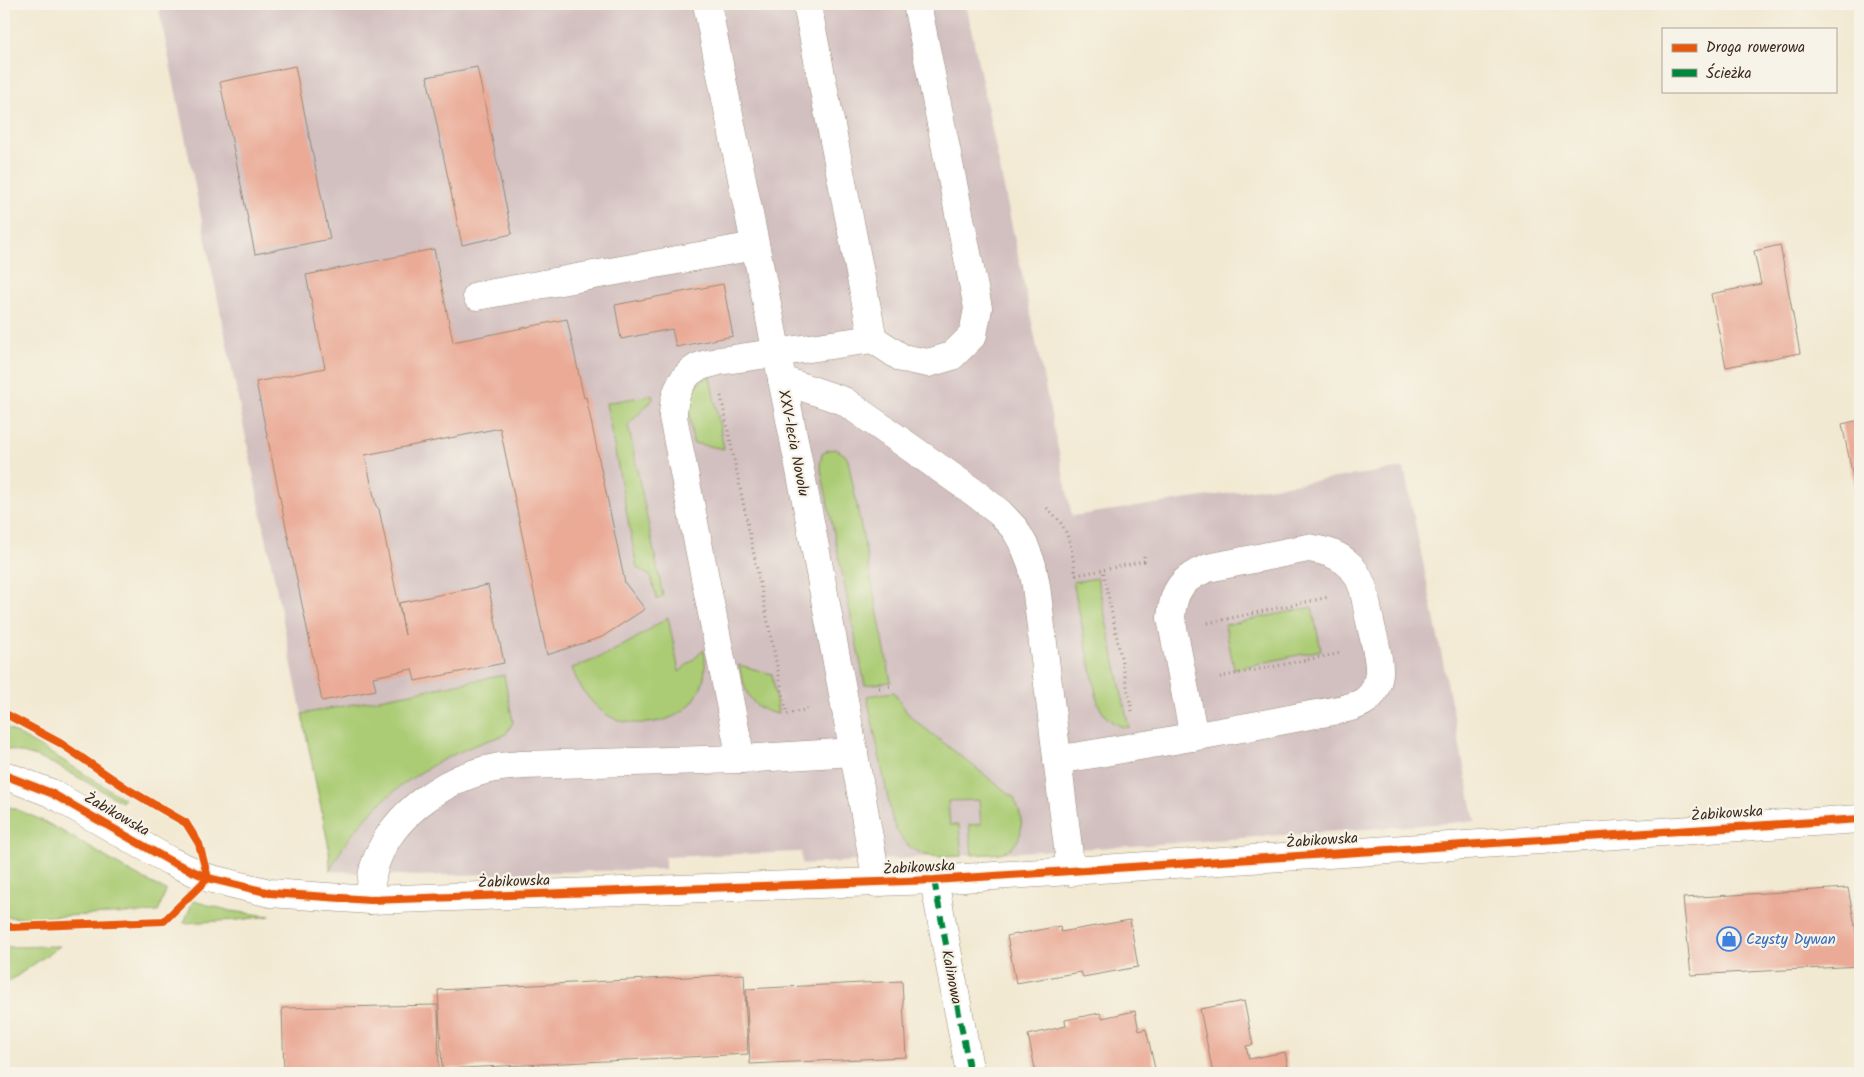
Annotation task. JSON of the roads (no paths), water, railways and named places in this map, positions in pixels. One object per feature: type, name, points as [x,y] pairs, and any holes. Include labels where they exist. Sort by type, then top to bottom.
[{"type":"street","name":"XXV-lecia Novolu","points":[[707,4],[845,702],[877,883]]},
{"type":"street","points":[[807,4],[873,339]]},
{"type":"street","points":[[741,759],[673,417],[673,406],[678,390],[686,376],[695,369],[715,363],[776,352],[873,339],[902,358],[928,363],[952,356],[972,335],[978,308],[917,4]]},
{"type":"street","points":[[477,296],[755,246]]},
{"type":"street","points":[[782,380],[844,402],[975,493],[1000,513],[1015,529],[1026,547],[1032,565],[1071,872]]},
{"type":"street","points":[[1057,760],[1139,746],[1194,736],[1356,706],[1367,700],[1374,691],[1379,671],[1378,658],[1362,586],[1356,574],[1347,563],[1335,554],[1308,548],[1208,568],[1185,580],[1176,593],[1172,606],[1172,629],[1194,736]]},
{"type":"street","points":[[370,900],[371,879],[377,859],[387,840],[422,800],[443,787],[494,768],[522,765],[741,759],[854,752]]},
{"type":"street","name":"Żabikowska","points":[[4,775],[51,793],[170,861],[208,878],[270,893],[370,900],[934,880],[1281,856],[1860,820]]},
{"type":"street","name":"Kalinowa","points":[[934,880],[970,1073]]},
{"type":"place","name":"Czysty Dywan","points":[[1729,939]]}]
